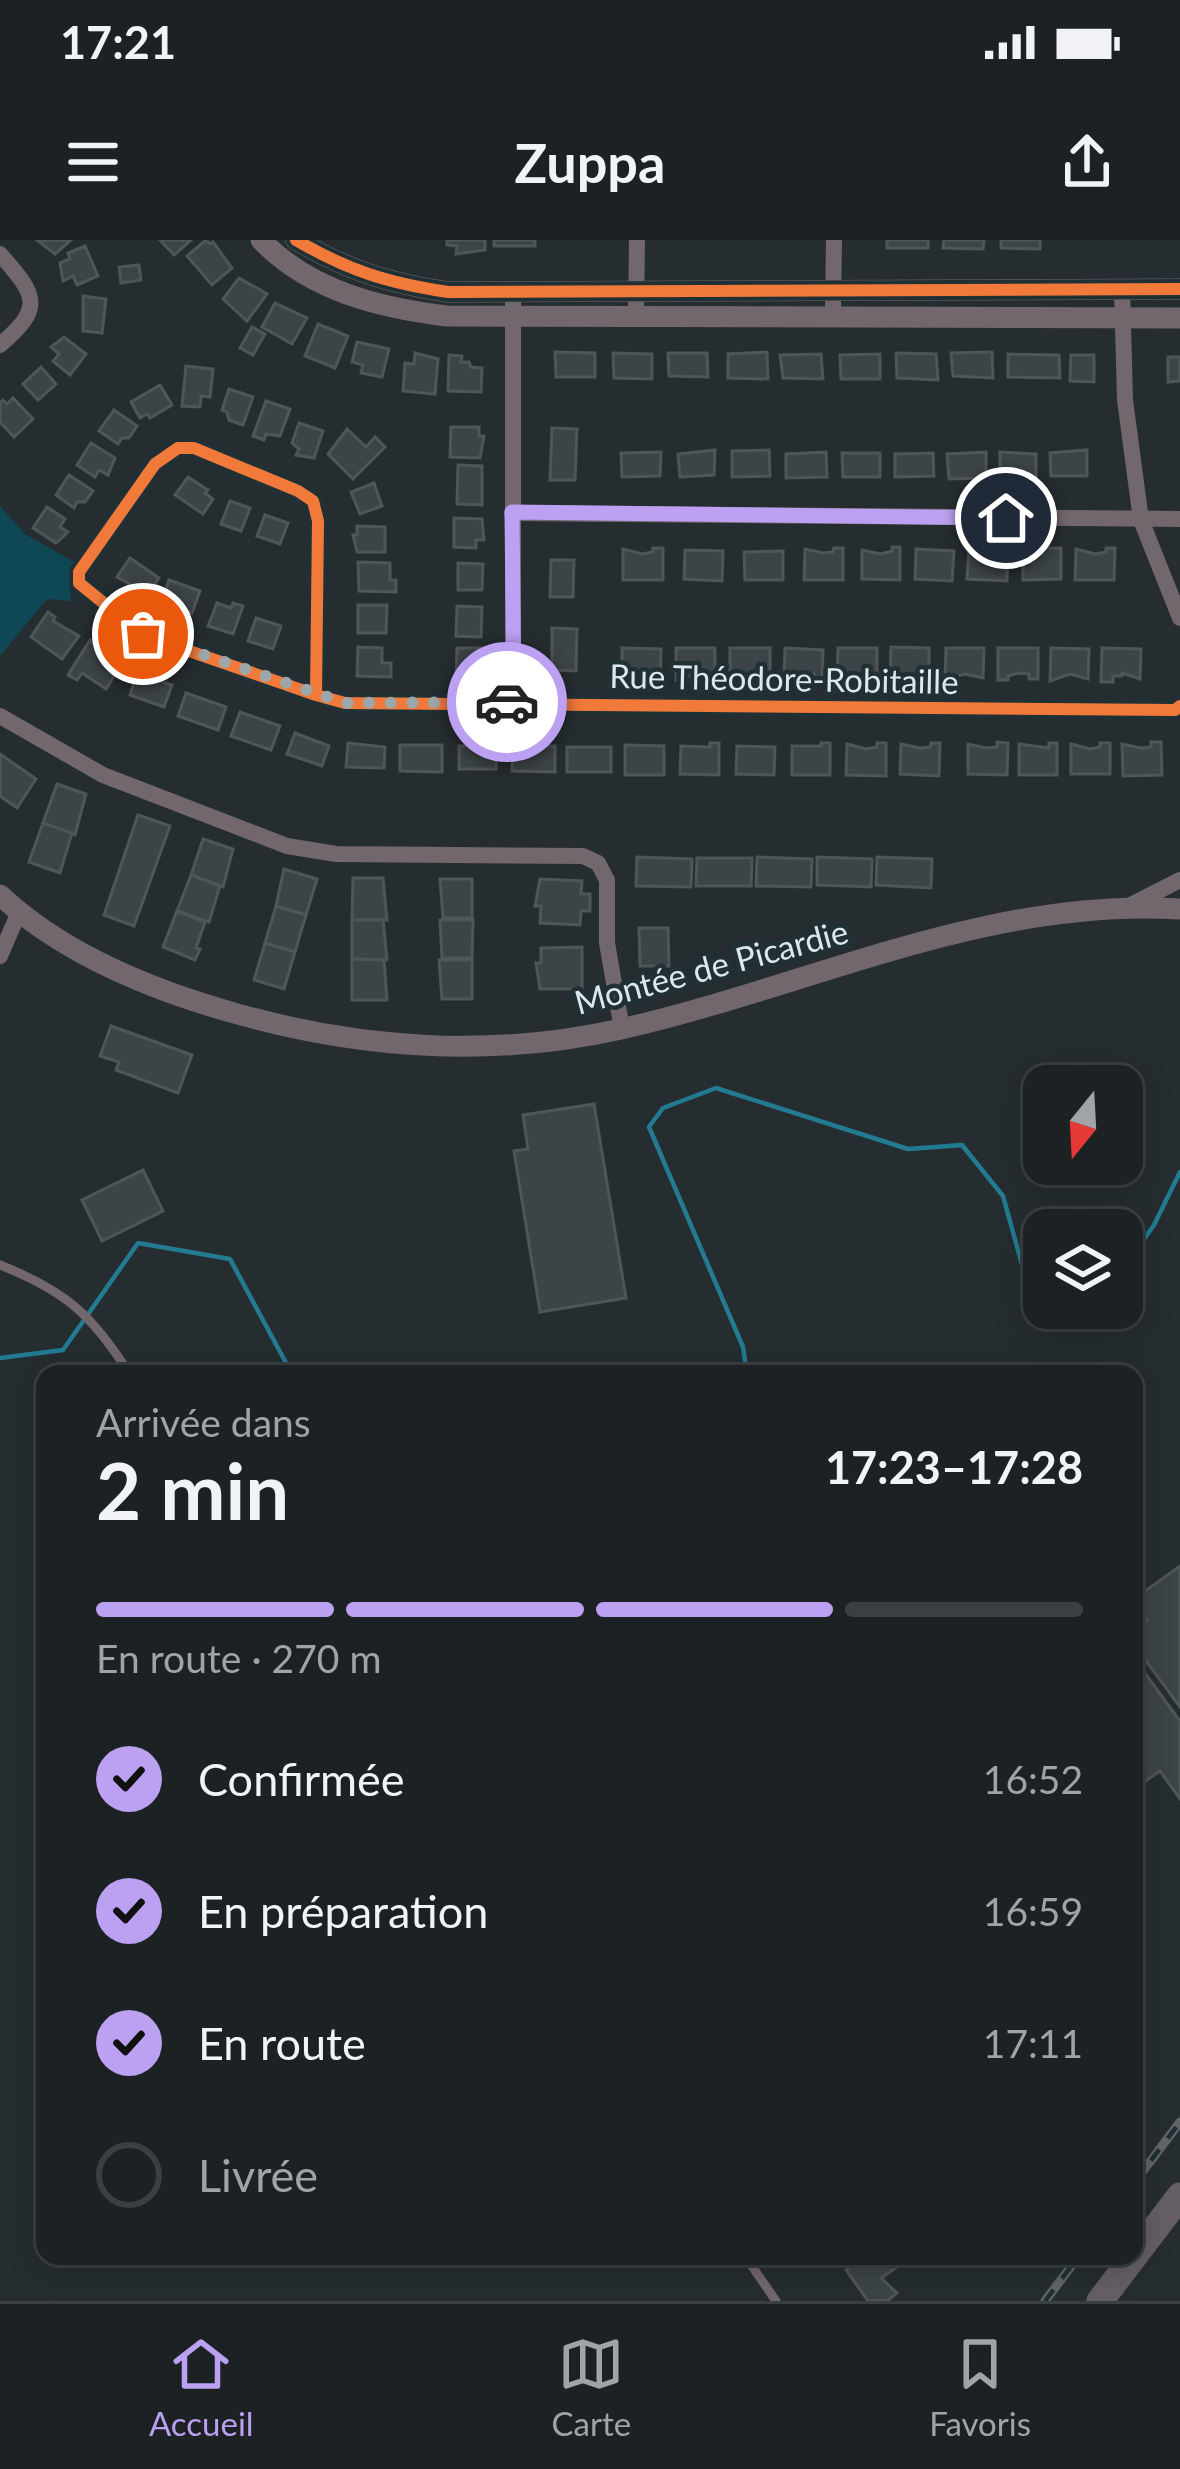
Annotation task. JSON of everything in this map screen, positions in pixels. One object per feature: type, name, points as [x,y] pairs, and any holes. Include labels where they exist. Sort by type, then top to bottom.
[{"type":"main road","points":[[1143,2237],[1180,2196]]},
{"type":"main road","points":[[1100,2301],[1119,2265]]},
{"type":"street","points":[[261,240],[305,275],[342,294],[399,310],[447,316],[638,290],[1180,289]]},
{"type":"street","points":[[296,240],[341,267],[394,284],[636,318],[1180,318]]},
{"type":"street","points":[[636,318],[637,240]]},
{"type":"street","points":[[833,317],[834,240]]},
{"type":"street","points":[[0,254],[28,286],[32,306],[27,323],[0,345]]},
{"type":"street","points":[[1122,289],[1125,400],[1141,520],[1180,618]]},
{"type":"street","points":[[512,304],[514,702]]},
{"type":"street","name":"Rue Théodore-Robitaille","points":[[316,695],[317,521],[313,501],[194,448],[178,448],[155,464],[80,572],[80,584],[143,634],[316,695],[345,703],[1175,710],[1180,706]]},
{"type":"street","points":[[512,512],[1180,518]]},
{"type":"street","points":[[0,716],[103,776],[287,846],[336,854],[583,856],[598,863],[607,880],[610,971],[622,1029]]},
{"type":"street","points":[[1129,906],[1180,880]]},
{"type":"street","name":"Montée de Picardie","points":[[0,895],[19,912],[117,971],[208,1006],[293,1030],[385,1045],[482,1047],[622,1029],[982,925],[1129,906],[1180,909]]},
{"type":"street","points":[[0,956],[19,912]]},
{"type":"lane","points":[[0,1265],[49,1284],[73,1302],[124,1365]]},
{"type":"lane","points":[[751,2265],[776,2301]]},
{"type":"shaded area","points":[[0,506],[25,534],[74,562],[70,567],[71,601],[47,599],[0,656]]},
{"type":"building","points":[[37,240],[71,240],[55,254]]},
{"type":"building","points":[[160,240],[191,240],[174,255]]},
{"type":"building","points":[[206,240],[213,242],[232,268],[212,285],[187,256]]},
{"type":"building","points":[[447,240],[485,240],[485,250],[456,254],[457,246],[447,245]]},
{"type":"building","points":[[494,240],[535,240],[535,246],[494,246]]},
{"type":"building","points":[[887,240],[928,240],[928,248],[887,248]]},
{"type":"building","points":[[944,240],[984,240],[983,249],[943,248]]},
{"type":"building","points":[[1001,240],[1040,240],[1040,249],[1001,248]]},
{"type":"building","points":[[85,246],[98,276],[77,285],[73,276],[63,281],[60,263],[70,259],[68,253]]},
{"type":"building","points":[[139,265],[141,280],[121,283],[119,267]]},
{"type":"building","points":[[239,278],[267,294],[247,321],[223,299]]},
{"type":"building","points":[[83,296],[106,299],[102,333],[83,331]]},
{"type":"building","points":[[275,303],[307,318],[292,344],[262,327]]},
{"type":"building","points":[[318,324],[348,336],[335,368],[305,356]]},
{"type":"building","points":[[252,327],[265,334],[253,355],[240,348]]},
{"type":"building","points":[[64,337],[86,354],[70,375],[53,361],[59,354],[51,347]]},
{"type":"building","points":[[357,342],[389,349],[382,377],[361,373],[363,365],[352,362]]},
{"type":"building","points":[[555,352],[595,353],[595,377],[556,377]]},
{"type":"building","points":[[767,352],[768,379],[728,378],[728,354]]},
{"type":"building","points":[[992,352],[993,378],[953,376],[951,353]]},
{"type":"building","points":[[415,353],[438,359],[435,394],[403,391],[405,363],[414,364]]},
{"type":"building","points":[[613,353],[652,354],[652,379],[614,378]]},
{"type":"building","points":[[668,353],[707,353],[708,377],[669,376]]},
{"type":"building","points":[[896,353],[936,354],[938,380],[897,378]]},
{"type":"building","points":[[821,354],[823,379],[783,378],[780,355]]},
{"type":"building","points":[[880,354],[880,379],[841,379],[840,355]]},
{"type":"building","points":[[1008,354],[1059,355],[1060,378],[1008,377]]},
{"type":"building","points":[[449,355],[462,356],[461,362],[482,368],[481,392],[448,391]]},
{"type":"building","points":[[1071,355],[1094,355],[1094,382],[1070,381]]},
{"type":"building","points":[[1168,357],[1180,357],[1180,381],[1168,382]]},
{"type":"building","points":[[186,366],[213,369],[210,397],[201,396],[200,407],[182,406]]},
{"type":"building","points":[[41,367],[56,384],[38,400],[23,384]]},
{"type":"building","points":[[160,385],[172,405],[150,418],[147,414],[140,418],[131,402]]},
{"type":"building","points":[[229,389],[253,397],[243,425],[229,420],[222,410]]},
{"type":"building","points":[[13,398],[33,419],[14,437],[0,422],[0,403]]},
{"type":"building","points":[[266,401],[290,409],[280,436],[266,434],[264,440],[253,436]]},
{"type":"building","points":[[114,410],[137,426],[118,444],[99,431]]},
{"type":"building","points":[[299,423],[323,431],[314,458],[296,455],[299,449],[292,443]]},
{"type":"building","points":[[451,427],[479,427],[479,436],[484,436],[480,458],[450,457]]},
{"type":"building","points":[[552,428],[577,429],[575,480],[550,480]]},
{"type":"building","points":[[347,429],[366,447],[375,437],[385,447],[353,479],[328,454]]},
{"type":"building","points":[[91,443],[115,458],[108,475],[99,470],[95,477],[77,465]]},
{"type":"building","points":[[715,450],[714,475],[680,477],[678,454]]},
{"type":"building","points":[[769,450],[770,476],[732,477],[732,451]]},
{"type":"building","points":[[1087,450],[1087,476],[1051,476],[1050,453]]},
{"type":"building","points":[[661,452],[660,476],[622,477],[621,453]]},
{"type":"building","points":[[826,452],[827,477],[786,478],[786,454]]},
{"type":"building","points":[[986,452],[986,478],[949,479],[947,454]]},
{"type":"building","points":[[1000,452],[1036,454],[1036,477],[1000,477]]},
{"type":"building","points":[[842,453],[880,453],[880,477],[843,477]]},
{"type":"building","points":[[933,453],[934,476],[895,477],[895,454]]},
{"type":"building","points":[[458,465],[482,466],[482,505],[457,504]]},
{"type":"building","points":[[69,475],[93,491],[74,508],[56,495]]},
{"type":"building","points":[[188,477],[213,499],[203,514],[175,495]]},
{"type":"building","points":[[374,483],[382,506],[360,514],[351,492]]},
{"type":"building","points":[[230,501],[250,508],[241,531],[221,524]]},
{"type":"building","points":[[47,507],[65,519],[60,527],[68,532],[56,543],[33,528]]},
{"type":"building","points":[[265,515],[288,523],[280,544],[257,536]]},
{"type":"building","points":[[454,518],[482,519],[484,540],[476,540],[476,548],[454,547]]},
{"type":"building","points":[[357,526],[385,527],[385,552],[357,552],[353,535],[357,535]]},
{"type":"building","points":[[900,547],[900,580],[862,579],[862,550],[881,554]]},
{"type":"building","points":[[999,547],[1008,548],[1007,581],[967,579],[969,548],[988,554],[999,552]]},
{"type":"building","points":[[663,548],[663,580],[623,580],[623,549],[642,554]]},
{"type":"building","points":[[843,548],[843,580],[804,580],[805,549],[823,553]]},
{"type":"building","points":[[1061,548],[1061,579],[1023,580],[1023,551]]},
{"type":"building","points":[[1115,548],[1114,580],[1075,580],[1076,549],[1095,554]]},
{"type":"building","points":[[916,549],[954,551],[952,581],[915,579]]},
{"type":"building","points":[[685,550],[723,551],[722,581],[684,579]]},
{"type":"building","points":[[783,551],[783,580],[745,580],[744,552]]},
{"type":"building","points":[[130,558],[159,578],[148,594],[117,577]]},
{"type":"building","points":[[551,560],[574,560],[573,597],[550,597]]},
{"type":"building","points":[[358,562],[390,563],[396,592],[359,591]]},
{"type":"building","points":[[458,563],[483,564],[482,590],[458,590]]},
{"type":"building","points":[[169,580],[200,591],[192,613],[184,610],[181,619],[160,605]]},
{"type":"building","points":[[217,603],[243,606],[233,634],[208,626]]},
{"type":"building","points":[[358,605],[387,605],[386,633],[358,633]]},
{"type":"building","points":[[457,606],[482,607],[481,637],[456,636]]},
{"type":"building","points":[[48,612],[55,617],[53,621],[79,636],[62,659],[31,637]]},
{"type":"building","points":[[256,618],[281,626],[273,649],[248,641]]},
{"type":"building","points":[[552,628],[577,629],[576,671],[552,670]]},
{"type":"building","points":[[90,640],[103,656],[124,661],[106,689],[82,673],[77,680],[68,675]]},
{"type":"building","points":[[358,647],[382,648],[382,663],[391,663],[391,677],[357,676]]},
{"type":"building","points":[[891,647],[929,648],[929,678],[910,674],[900,676],[900,682],[890,682]]},
{"type":"building","points":[[457,648],[481,648],[481,677],[456,676]]},
{"type":"building","points":[[622,648],[661,649],[660,683],[652,683],[652,675],[622,680]]},
{"type":"building","points":[[676,648],[715,648],[715,678],[696,674],[676,680]]},
{"type":"building","points":[[730,648],[770,648],[770,679],[750,674],[730,680]]},
{"type":"building","points":[[785,648],[823,650],[822,682],[814,682],[814,674],[784,679]]},
{"type":"building","points":[[838,648],[877,648],[877,678],[868,678],[868,674],[837,677]]},
{"type":"building","points":[[946,648],[984,648],[983,678],[965,674],[945,680]]},
{"type":"building","points":[[998,648],[1038,648],[1038,679],[1019,673],[998,680]]},
{"type":"building","points":[[1051,648],[1089,649],[1088,679],[1070,674],[1050,681]]},
{"type":"building","points":[[1102,648],[1141,649],[1140,679],[1122,673],[1113,676],[1113,682],[1101,682]]},
{"type":"building","points":[[137,673],[172,685],[164,707],[130,695]]},
{"type":"building","points":[[186,693],[226,707],[218,730],[178,716]]},
{"type":"building","points":[[240,712],[280,726],[271,750],[231,736]]},
{"type":"building","points":[[295,733],[329,746],[322,766],[287,754]]},
{"type":"building","points":[[997,742],[1008,743],[1007,775],[968,774],[968,744],[986,748],[997,747]]},
{"type":"building","points":[[1151,742],[1161,742],[1162,775],[1123,776],[1122,744],[1141,748],[1151,747]]},
{"type":"building","points":[[348,743],[385,747],[384,768],[346,767]]},
{"type":"building","points":[[710,743],[719,743],[719,775],[680,774],[681,746],[710,747]]},
{"type":"building","points":[[830,743],[830,775],[792,775],[792,746]]},
{"type":"building","points":[[886,743],[886,776],[846,775],[847,744],[866,749]]},
{"type":"building","points":[[940,743],[939,776],[900,774],[901,744],[920,748]]},
{"type":"building","points":[[1049,743],[1057,743],[1057,775],[1019,775],[1019,744],[1049,748]]},
{"type":"building","points":[[1110,743],[1110,774],[1071,774],[1071,744],[1090,749]]},
{"type":"building","points":[[400,745],[442,745],[442,772],[400,771]]},
{"type":"building","points":[[625,745],[664,746],[664,775],[625,775]]},
{"type":"building","points":[[459,746],[496,747],[496,769],[459,769]]},
{"type":"building","points":[[513,746],[555,746],[555,772],[512,771]]},
{"type":"building","points":[[737,746],[775,747],[774,775],[736,774]]},
{"type":"building","points":[[567,747],[611,747],[611,772],[567,772]]},
{"type":"building","points":[[0,754],[36,779],[17,808],[0,796]]},
{"type":"building","points":[[57,784],[86,794],[75,835],[43,823]]},
{"type":"building","points":[[138,815],[170,826],[134,926],[104,915]]},
{"type":"building","points":[[43,823],[72,833],[60,873],[29,862]]},
{"type":"building","points":[[203,839],[233,849],[223,887],[191,875]]},
{"type":"building","points":[[637,857],[692,859],[691,887],[636,886]]},
{"type":"building","points":[[757,857],[812,859],[811,887],[756,886]]},
{"type":"building","points":[[817,857],[872,859],[871,887],[817,885]]},
{"type":"building","points":[[877,857],[932,859],[931,888],[876,885]]},
{"type":"building","points":[[697,858],[752,858],[751,886],[696,886]]},
{"type":"building","points":[[284,869],[317,879],[306,915],[276,906]]},
{"type":"building","points":[[191,875],[220,886],[209,922],[177,911]]},
{"type":"building","points":[[353,878],[383,878],[387,920],[352,920]]},
{"type":"building","points":[[440,879],[472,879],[472,918],[443,918]]},
{"type":"building","points":[[540,879],[582,881],[581,894],[590,894],[590,911],[581,911],[580,925],[540,923],[541,906],[535,906]]},
{"type":"building","points":[[276,906],[306,915],[295,952],[265,943]]},
{"type":"building","points":[[177,911],[205,922],[195,960],[163,947]]},
{"type":"building","points":[[352,920],[383,920],[387,960],[352,959]]},
{"type":"building","points":[[440,920],[473,920],[472,958],[442,958]]},
{"type":"building","points":[[639,928],[668,928],[669,966],[640,966]]},
{"type":"building","points":[[265,943],[295,952],[284,989],[254,980]]},
{"type":"building","points":[[582,947],[582,989],[540,989],[536,963],[541,963],[541,948]]},
{"type":"building","points":[[352,959],[384,960],[387,1000],[352,1000]]},
{"type":"building","points":[[439,960],[472,960],[472,999],[442,999]]},
{"type":"building","points":[[111,1026],[192,1055],[178,1093],[116,1070],[119,1062],[100,1056]]},
{"type":"building","points":[[594,1104],[626,1298],[540,1312],[514,1151],[528,1149],[523,1115]]},
{"type":"building","points":[[143,1170],[163,1211],[102,1241],[82,1200]]},
{"type":"building","points":[[1180,1566],[1180,1707],[1143,1657],[1143,1624],[1147,1621],[1143,1593]]},
{"type":"building","points":[[1143,1670],[1180,1721],[1180,1799],[1160,1771],[1143,1783]]},
{"type":"building","points":[[853,2265],[900,2265],[881,2278],[897,2293],[887,2301],[868,2301],[846,2270]]},
{"type":"waterway","points":[[746,1365],[743,1347],[649,1127],[663,1108],[716,1088],[908,1149],[962,1145],[1003,1196],[1023,1268]]},
{"type":"waterway","points":[[1143,1240],[1180,1172]]},
{"type":"waterway","points":[[0,1358],[63,1350],[138,1243],[230,1259],[287,1365]]},
{"type":"railway","points":[[1143,2171],[1180,2122]]},
{"type":"railway","points":[[1045,2301],[1072,2265]]},
{"type":"cycle path","points":[[296,240],[369,274],[448,292],[1180,289]]},
{"type":"cycle path","points":[[316,695],[318,521],[313,501],[194,448],[178,448],[155,464],[79,572],[79,583],[143,635],[316,695],[345,703],[1175,710],[1180,706]]},
{"type":"way so far","points":[[143,634],[345,703],[507,702]]},
{"type":"route","points":[[507,702],[514,702],[512,512],[1006,518]]}]
